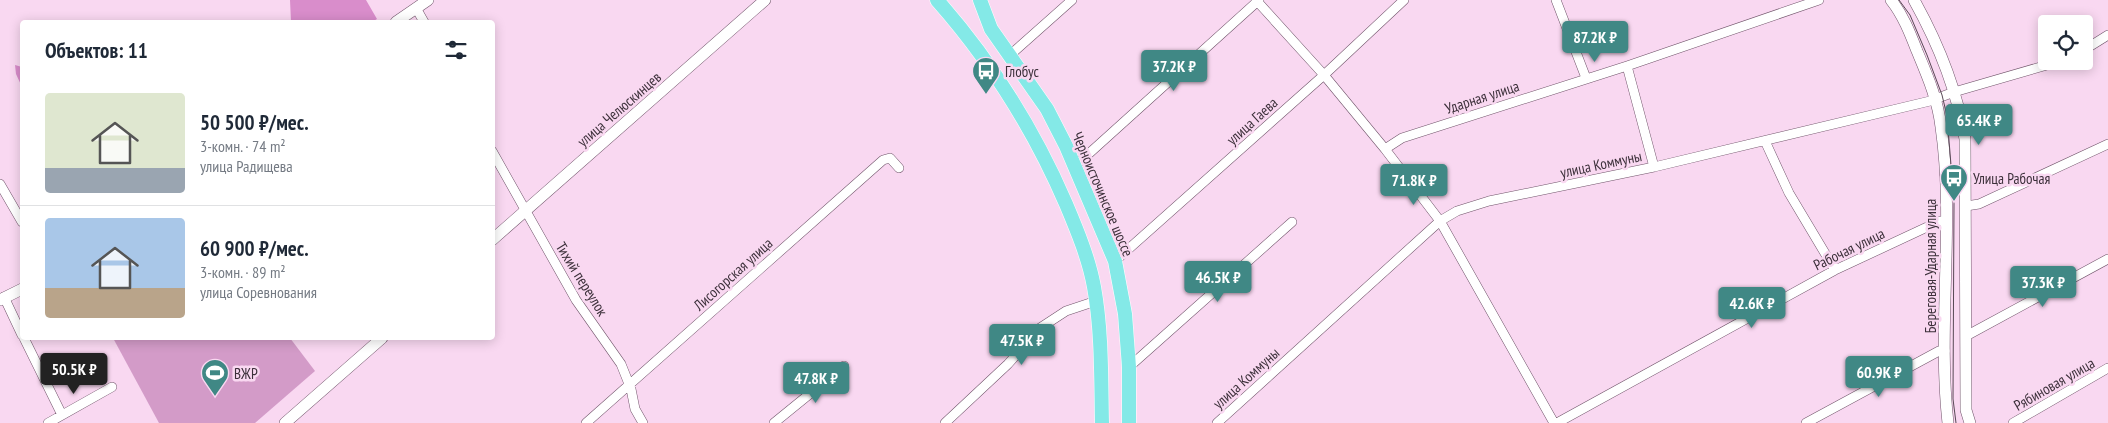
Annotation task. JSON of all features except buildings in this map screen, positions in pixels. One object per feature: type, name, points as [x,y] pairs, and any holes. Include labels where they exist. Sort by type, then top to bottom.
[{"type":"main road","points":[[399,20],[428,0]]},
{"type":"main road","name":"улица Челюскинцев","points":[[495,237],[765,0]]},
{"type":"main road","points":[[938,0],[954,18],[993,71],[1034,135],[1075,224],[1090,269],[1096,301],[1100,344],[1102,423]]},
{"type":"main road","name":"Черноисточинское шоссе","points":[[980,0],[991,29],[1047,109],[1066,146],[1115,262],[1125,314],[1129,367],[1129,423]]},
{"type":"main road","name":"Береговая-Ударная улица","points":[[1891,0],[1908,28],[1936,98],[1944,149],[1946,222],[1945,351],[1948,423]]},
{"type":"main road","points":[[1914,0],[1945,64],[1965,139],[1966,410],[1970,423]]},
{"type":"main road","points":[[2,298],[20,290]]},
{"type":"main road","points":[[285,423],[380,340]]},
{"type":"street","points":[[1009,56],[1072,0]]},
{"type":"street","points":[[1074,167],[1258,0],[1385,149],[1440,221],[1556,423]]},
{"type":"street","name":"улица Гаева","points":[[1115,262],[1324,76],[1404,0]]},
{"type":"street","points":[[1556,0],[1586,78]]},
{"type":"street","name":"Ударная улица","points":[[1385,149],[1402,138],[1627,66],[1819,0]]},
{"type":"street","points":[[416,8],[423,20]]},
{"type":"street","points":[[2093,44],[2108,35]]},
{"type":"street","points":[[1627,66],[1654,167]]},
{"type":"street","name":"улица Коммуны","points":[[1217,423],[1440,221],[1457,211],[1489,201],[1654,167],[1765,141],[1936,98],[2038,68]]},
{"type":"street","points":[[1765,141],[1789,194],[1834,270]]},
{"type":"street","points":[[1966,206],[1979,204],[2108,144]]},
{"type":"street","name":"Тихий переулок","points":[[495,156],[576,300],[621,364],[635,409],[643,423]]},
{"type":"street","name":"Лисогорская улица","points":[[586,423],[883,160],[890,158],[899,168]]},
{"type":"street","points":[[0,184],[20,219]]},
{"type":"street","name":"Рабочая улица","points":[[1556,423],[1834,270],[1940,221],[1946,222]]},
{"type":"street","points":[[1129,367],[1292,222]]},
{"type":"street","points":[[1966,336],[2108,259]]},
{"type":"street","points":[[2,298],[20,331]]},
{"type":"street","points":[[944,423],[1008,364],[1040,328],[1066,311],[1096,301]]},
{"type":"street","points":[[25,340],[62,415]]},
{"type":"street","points":[[1806,423],[1939,352],[1945,351]]},
{"type":"street","points":[[774,423],[844,366]]},
{"type":"street","name":"Рябиновая улица","points":[[2013,423],[2108,368]]},
{"type":"street","points":[[48,423],[112,387]]},
{"type":"shaded area","points":[[290,0],[366,0],[377,19],[375,20],[291,20]]},
{"type":"shaded area","points":[[15,65],[20,66],[20,83]]},
{"type":"shaded area","name":"ВЖР","points":[[114,340],[292,340],[315,371],[255,423],[159,423]]},
{"type":"tram line","points":[[1899,0],[1910,15],[1927,55],[1942,95],[1947,116],[1954,202],[1953,399],[1956,423]]},
{"type":"place","name":"Глобус","points":[[986,95]]},
{"type":"place","name":"Улица Рабочая","points":[[1954,202]]},
{"type":"place","name":"ВЖР","points":[[215,397]]}]
